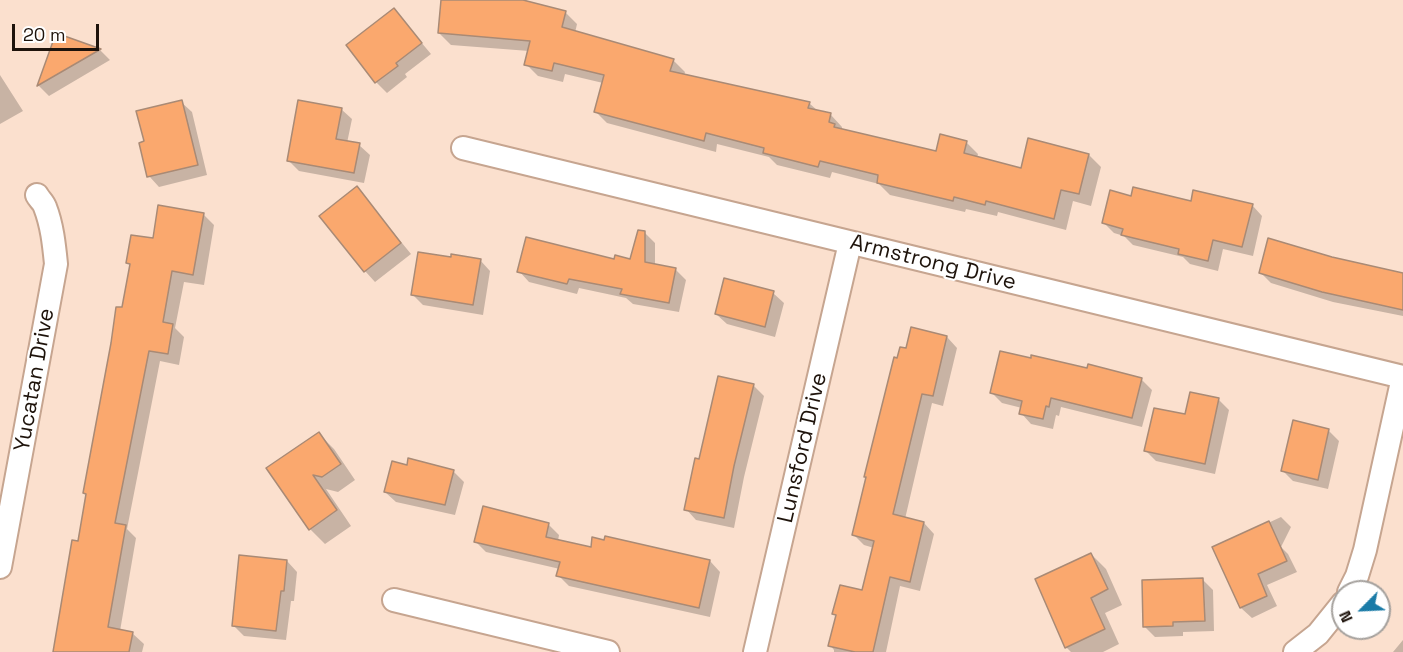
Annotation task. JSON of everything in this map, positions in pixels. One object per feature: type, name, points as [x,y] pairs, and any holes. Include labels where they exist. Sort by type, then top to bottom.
[{"type":"street","name":"Armstrong Drive","points":[[462,148],[1403,377]]},
{"type":"street","name":"Yucatan Drive","points":[[0,567],[56,264],[51,225],[45,213],[45,206],[38,195]]},
{"type":"street","name":"Lunsford Drive","points":[[755,652],[850,243]]},
{"type":"street","points":[[1355,580],[1365,550],[1403,377]]},
{"type":"street","points":[[394,600],[608,652]]},
{"type":"street","points":[[1295,652],[1318,634],[1331,618]]},
{"type":"building","points":[[441,0],[523,0],[566,11],[562,27],[674,59],[670,71],[810,102],[808,108],[831,113],[829,122],[835,124],[834,127],[936,151],[940,134],[967,141],[964,153],[1021,168],[1028,138],[1089,154],[1079,194],[1061,190],[1054,219],[986,201],[985,205],[954,197],[953,201],[877,183],[878,175],[820,161],[818,167],[763,153],[764,148],[706,133],[704,141],[594,112],[604,75],[554,63],[552,71],[524,65],[530,41],[438,33]]},
{"type":"building","points":[[394,8],[422,43],[396,63],[398,66],[375,83],[346,45]]},
{"type":"building","points":[[56,33],[101,49],[37,86]]},
{"type":"building","points":[[182,100],[198,165],[147,177],[139,143],[144,141],[136,111]]},
{"type":"building","points":[[298,100],[342,108],[336,139],[360,143],[354,173],[287,161]]},
{"type":"building","points":[[357,186],[401,243],[364,272],[319,216]]},
{"type":"building","points":[[1133,187],[1191,201],[1193,190],[1253,204],[1242,247],[1213,240],[1208,261],[1178,254],[1179,249],[1121,235],[1123,229],[1102,223],[1110,190],[1131,196]]},
{"type":"building","points":[[158,205],[204,213],[193,275],[172,271],[163,322],[173,324],[168,354],[149,351],[115,523],[126,525],[108,627],[133,632],[129,652],[53,652],[72,540],[78,541],[86,494],[83,493],[116,307],[122,307],[130,264],[126,263],[131,235],[153,238]]},
{"type":"building","points":[[638,230],[645,231],[645,262],[676,268],[669,303],[620,294],[622,289],[569,279],[567,284],[517,272],[526,237],[614,259],[615,255],[630,259]]},
{"type":"building","points":[[1268,238],[1332,257],[1403,273],[1403,310],[1322,292],[1259,273]]},
{"type":"building","points":[[418,252],[481,259],[473,305],[411,295]]},
{"type":"building","points":[[724,278],[774,291],[765,327],[715,314]]},
{"type":"building","points":[[911,327],[947,336],[933,396],[922,394],[893,514],[924,522],[910,582],[890,577],[873,652],[855,652],[828,646],[836,615],[832,614],[840,585],[862,590],[874,541],[852,535],[894,357],[897,358],[900,347],[906,348]]},
{"type":"building","points":[[1000,351],[1031,358],[1031,355],[1087,368],[1088,364],[1142,378],[1132,418],[1051,398],[1049,407],[1046,406],[1043,419],[1019,414],[1022,401],[990,393]]},
{"type":"building","points":[[718,376],[754,384],[724,518],[684,510],[695,458],[699,459]]},
{"type":"building","points":[[1190,392],[1219,398],[1205,464],[1144,451],[1154,408],[1185,414]]},
{"type":"building","points":[[1293,420],[1329,429],[1318,480],[1281,471]]},
{"type":"building","points":[[319,432],[341,464],[322,477],[313,475],[337,510],[309,530],[266,468]]},
{"type":"building","points":[[408,458],[454,470],[445,505],[384,492],[392,461],[407,465]]},
{"type":"building","points":[[483,506],[549,523],[546,537],[591,547],[592,537],[604,540],[605,536],[710,560],[699,608],[556,576],[560,562],[474,542]]},
{"type":"building","points":[[1269,521],[1287,561],[1258,574],[1267,596],[1240,608],[1212,547]]},
{"type":"building","points":[[1091,553],[1108,589],[1091,598],[1105,629],[1065,648],[1035,579]]},
{"type":"building","points":[[239,555],[287,560],[276,631],[232,626]]},
{"type":"building","points":[[1203,578],[1205,621],[1173,622],[1173,626],[1143,627],[1142,580]]}]
